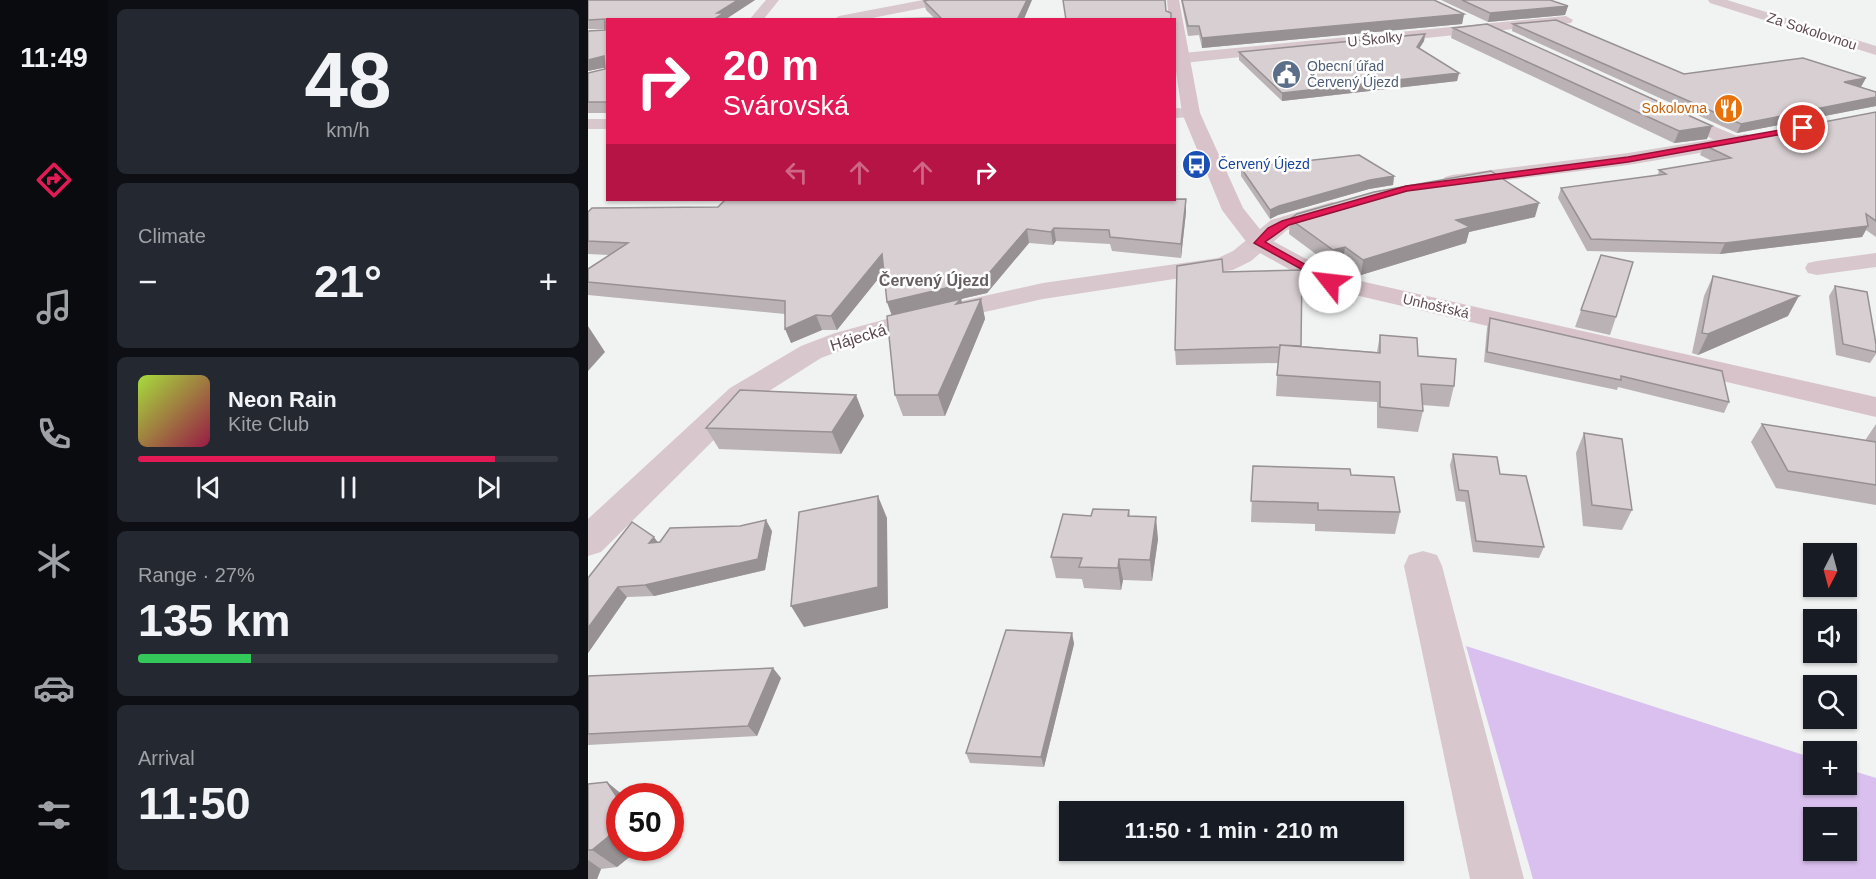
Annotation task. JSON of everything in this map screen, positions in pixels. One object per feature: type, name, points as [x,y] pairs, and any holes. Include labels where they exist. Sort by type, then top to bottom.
[{"type":"main road","name":"Unhošťská","points":[[1173,0],[1184,58],[1183,113],[1233,210],[1258,243],[1330,282],[1876,407]]},
{"type":"street","points":[[757,18],[773,0]]},
{"type":"street","points":[[849,18],[943,0]]},
{"type":"street","name":"Za Sokolovnou","points":[[1714,0],[1876,51]]},
{"type":"street","points":[[1456,14],[1517,42]]},
{"type":"street","name":"U Školky","points":[[1184,58],[1566,20]]},
{"type":"street","points":[[1651,104],[1735,142]]},
{"type":"street","points":[[588,124],[606,124]]},
{"type":"street","points":[[1428,185],[1628,159],[1769,135]]},
{"type":"street","name":"Hájecká","points":[[588,542],[741,395],[811,352],[845,339],[926,317],[1042,291],[1224,265],[1242,256],[1272,230],[1286,223],[1353,203]]},
{"type":"street","points":[[1817,268],[1872,264]]},
{"type":"street","points":[[1423,566],[1497,879]]},
{"type":"shaded area","points":[[1466,646],[1803,755],[1803,795],[1857,795],[1857,772],[1876,778],[1876,879],[1533,879]]},
{"type":"building","points":[[588,0],[738,0],[717,13],[724,13],[716,18],[606,18],[606,102],[588,102],[588,73],[605,69],[604,56],[588,60],[588,31],[605,30],[605,19],[588,20]]},
{"type":"building","points":[[1027,0],[1018,18],[941,18],[924,1]]},
{"type":"building","points":[[1063,0],[1165,0],[1166,11],[1171,13],[1171,18],[1066,18]]},
{"type":"building","points":[[1182,0],[1434,0],[1464,14],[1202,38],[1199,26],[1188,26]]},
{"type":"building","points":[[1462,0],[1550,0],[1568,6],[1490,13]]},
{"type":"building","points":[[1556,20],[1684,74],[1803,58],[1866,78],[1844,82],[1876,92],[1876,97],[1741,124],[1513,24]]},
{"type":"building","points":[[1487,24],[1712,126],[1679,131],[1453,28]]},
{"type":"building","points":[[1425,34],[1417,47],[1459,73],[1282,93],[1239,52]]},
{"type":"building","points":[[1876,112],[1876,221],[1866,214],[1868,226],[1725,243],[1591,239],[1561,188],[1666,174],[1659,170],[1731,158],[1704,145]]},
{"type":"building","points":[[1359,155],[1394,176],[1370,180],[1270,210],[1241,168]]},
{"type":"building","points":[[1491,171],[1539,203],[1456,220],[1470,227],[1363,260],[1345,247],[1333,250],[1290,219],[1297,214],[1374,192]]},
{"type":"building","points":[[1176,199],[1186,199],[1181,244],[1110,237],[1109,230],[1054,228],[1051,232],[1027,229],[984,279],[887,302],[882,254],[831,316],[816,315],[785,329],[785,301],[588,282],[588,269],[628,243],[588,241],[588,212],[592,208],[718,207],[724,201],[1176,201]]},
{"type":"building","points":[[1601,255],[1633,262],[1616,317],[1581,310]]},
{"type":"building","points":[[1222,259],[1223,272],[1302,270],[1301,346],[1175,350],[1177,266]]},
{"type":"building","points":[[1713,276],[1799,296],[1708,334],[1702,333]]},
{"type":"building","points":[[1835,286],[1867,292],[1876,352],[1843,344]]},
{"type":"building","points":[[961,299],[956,304],[981,299],[938,395],[895,395],[887,316]]},
{"type":"building","points":[[1490,318],[1722,371],[1729,402],[1621,376],[1621,380],[1487,352]]},
{"type":"building","points":[[1380,335],[1417,338],[1418,356],[1456,359],[1454,386],[1421,384],[1423,411],[1380,407],[1380,382],[1277,375],[1280,345],[1380,353]]},
{"type":"building","points":[[740,390],[856,395],[832,432],[706,428]]},
{"type":"building","points":[[1762,424],[1876,442],[1876,485],[1788,471]]},
{"type":"building","points":[[1584,433],[1622,439],[1632,510],[1592,505]]},
{"type":"building","points":[[1453,454],[1497,457],[1500,474],[1526,476],[1544,547],[1476,541],[1468,491],[1459,490]]},
{"type":"building","points":[[1253,466],[1350,469],[1351,475],[1394,477],[1400,512],[1318,510],[1318,503],[1251,501]]},
{"type":"building","points":[[878,496],[878,587],[791,606],[799,512]]},
{"type":"building","points":[[1093,509],[1129,510],[1128,516],[1156,517],[1150,560],[1119,559],[1118,568],[1079,567],[1082,558],[1051,557],[1063,514],[1091,516]]},
{"type":"building","points":[[766,520],[758,559],[645,585],[618,587],[588,628],[588,578],[632,522],[654,537],[649,543],[660,542],[670,528],[740,526]]},
{"type":"building","points":[[1006,630],[1072,633],[1041,757],[966,753]]},
{"type":"building","points":[[773,668],[748,726],[588,734],[588,676]]},
{"type":"building","points":[[608,783],[606,839],[592,850],[588,850],[588,784]]},
{"type":"place","name":"Obecní úřad Červený Újezd","points":[[1286,74]]},
{"type":"place","name":"Sokolovna","points":[[1728,108]]},
{"type":"place","name":"Červený Újezd","points":[[1197,164]]},
{"type":"district","name":"Červený Újezd","points":[[934,280]]},
{"type":"route","points":[[1330,282],[1258,243],[1279,225],[1406,189],[1628,159],[1735,142],[1803,128]]}]
